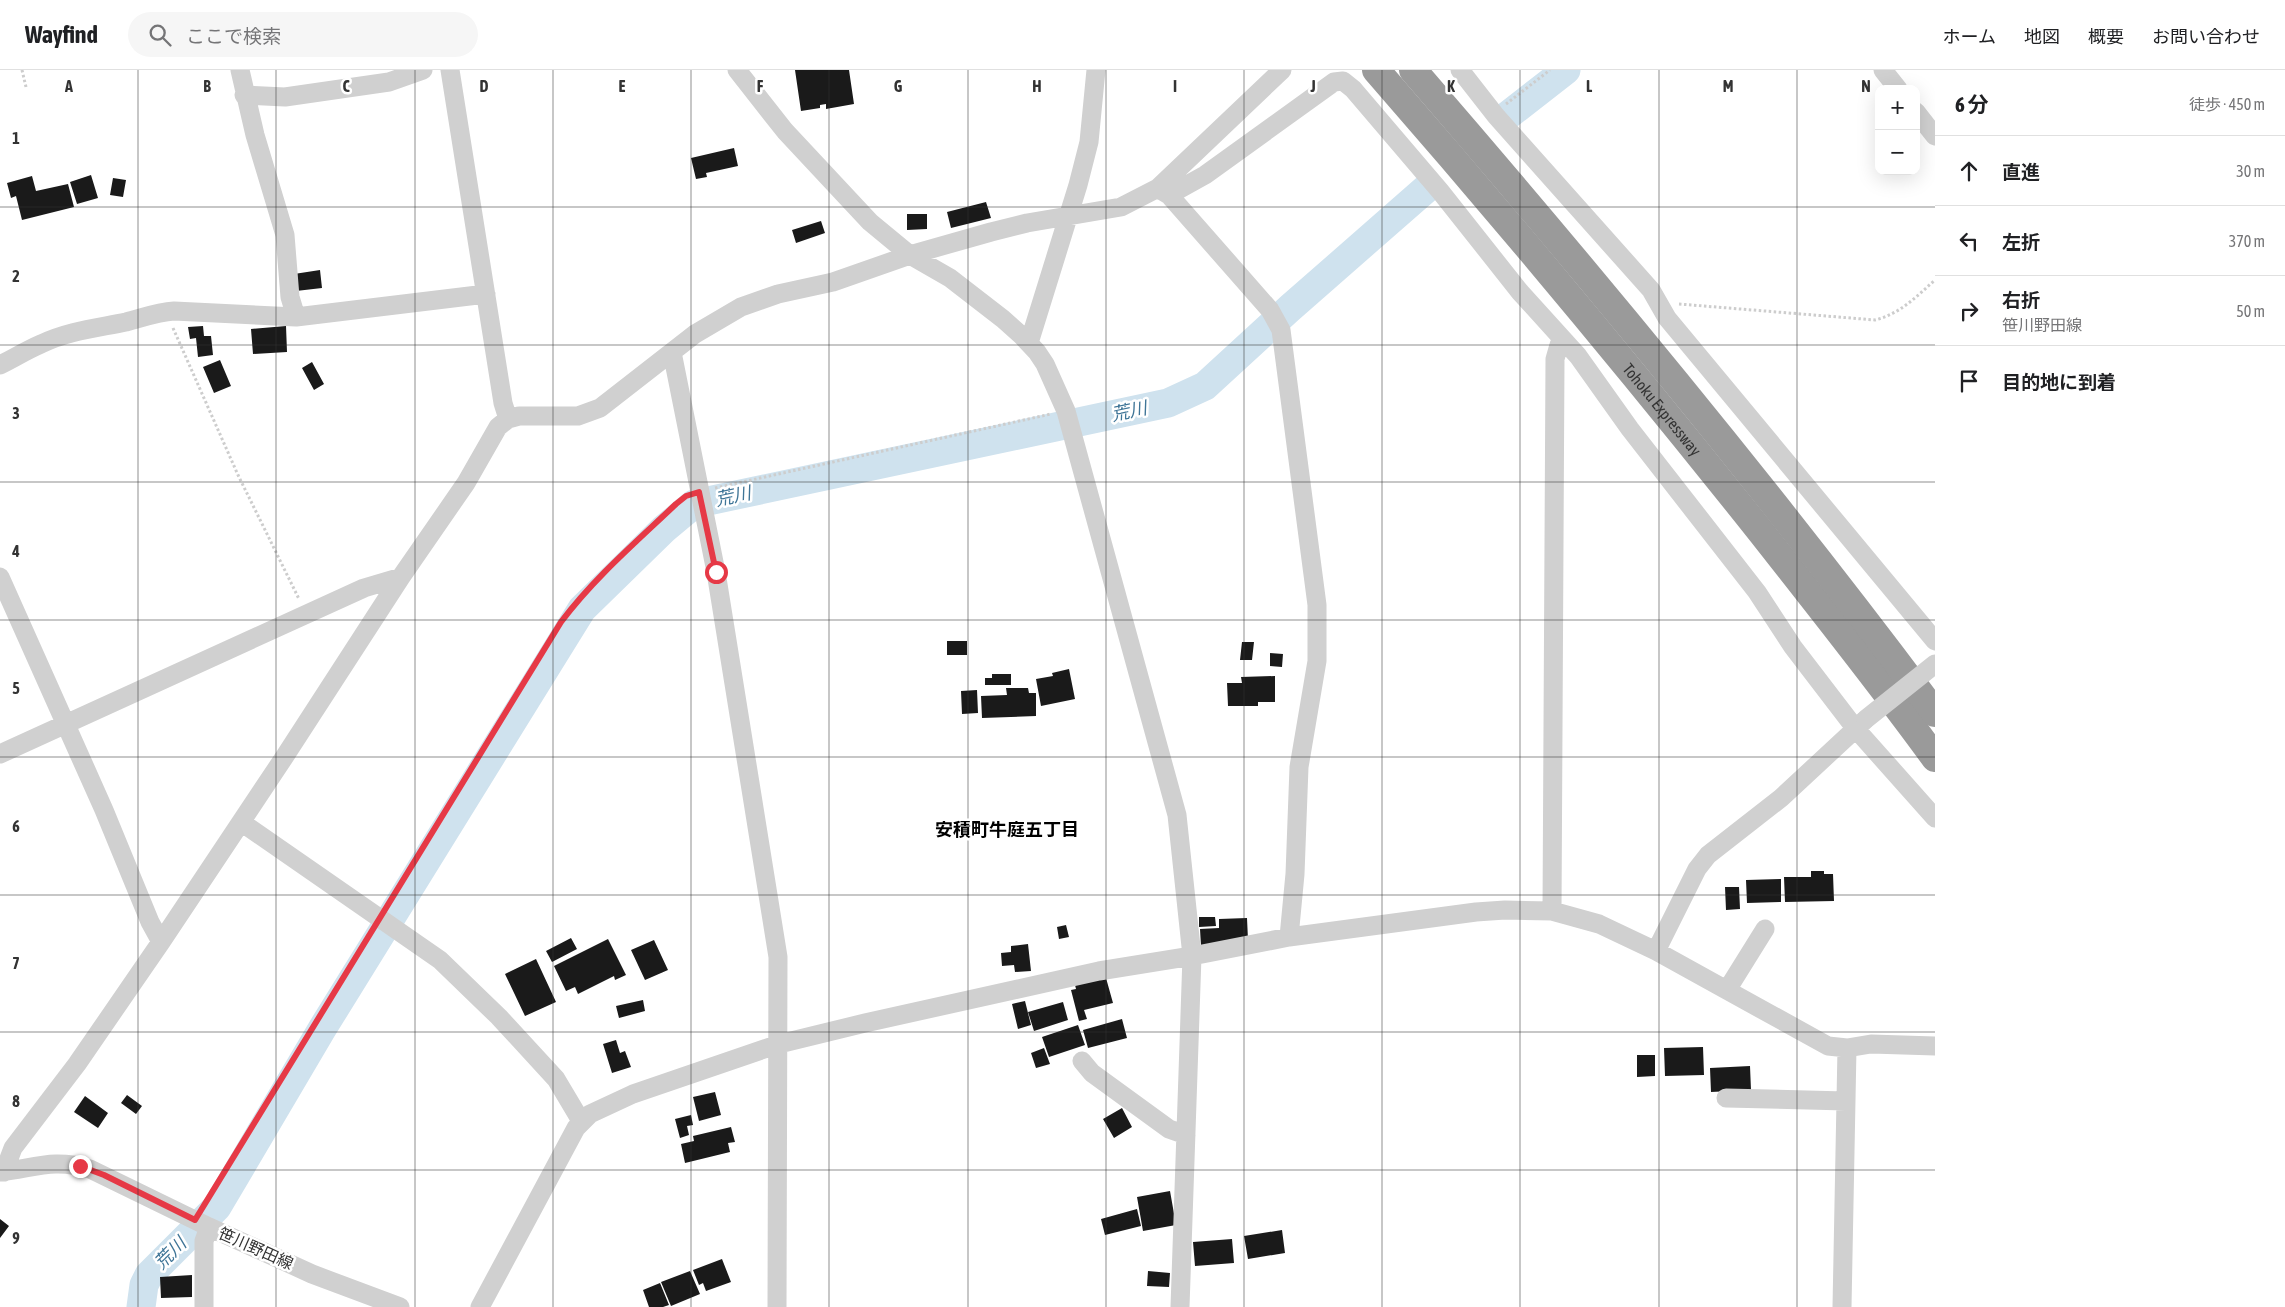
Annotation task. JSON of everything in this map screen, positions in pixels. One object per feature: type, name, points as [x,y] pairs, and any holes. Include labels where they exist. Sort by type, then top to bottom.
[{"type":"highway","name":"Tohoku Expressway","points":[[1376,70],[1488,199],[1629,369],[1810,594],[1935,758]]},
{"type":"highway","name":"Tohoku Expressway","points":[[1413,70],[1509,180],[1648,348],[1828,573],[1935,713]]},
{"type":"street","points":[[240,70],[244,96],[285,235],[290,297],[296,317]]},
{"type":"street","points":[[244,96],[285,97],[389,82],[423,70]]},
{"type":"street","points":[[450,70],[503,403],[508,419]]},
{"type":"street","points":[[738,70],[764,106],[818,168],[870,222],[910,255],[950,278],[1003,319],[1029,343],[1045,364],[1066,411],[1177,815],[1192,956],[1180,1307]]},
{"type":"street","points":[[1029,343],[1089,142],[1096,70]]},
{"type":"street","points":[[1163,192],[1282,70]]},
{"type":"street","points":[[1460,70],[1494,113],[1651,290],[1667,318],[1935,641]]},
{"type":"street","points":[[1883,70],[1895,85]]},
{"type":"street","points":[[2,1172],[13,1148],[77,1064],[161,942],[401,577],[466,483],[498,428],[508,419],[519,416],[564,417],[588,414],[605,404],[712,323],[741,307],[778,294],[833,282],[910,255],[991,232],[1121,207],[1163,192],[1204,175],[1334,82],[1343,80],[1353,89],[1440,192],[1520,292],[1562,341],[1578,356],[1630,428],[1757,592],[1793,647],[1860,724],[1935,818]]},
{"type":"street","points":[[1920,117],[1935,136]]},
{"type":"street","points":[[1163,192],[1270,310],[1281,330],[1317,605],[1317,661],[1299,767],[1295,874],[1289,937]]},
{"type":"street","points":[[0,365],[41,344],[80,330],[166,312],[296,317],[486,294]]},
{"type":"street","points":[[1552,911],[1555,359],[1558,345],[1562,341]]},
{"type":"street","points":[[672,352],[716,572],[778,957],[777,1307]]},
{"type":"street","points":[[0,577],[66,725],[150,922],[161,942]]},
{"type":"street","points":[[0,754],[364,588],[401,577]]},
{"type":"street","points":[[1656,951],[1697,869],[1708,854],[1781,798],[1860,724],[1935,664]]},
{"type":"street","points":[[241,822],[440,960],[556,1079],[582,1121]]},
{"type":"street","points":[[480,1307],[582,1121],[597,1110],[633,1094],[779,1044],[1099,971],[1192,956],[1289,937],[1476,912],[1505,910],[1552,911],[1599,924],[1656,951],[1828,1046],[1847,1048],[1871,1044],[1935,1046]]},
{"type":"street","points":[[1727,990],[1766,929]]},
{"type":"street","points":[[1842,1307],[1847,1048]]},
{"type":"street","points":[[1082,1061],[1092,1073],[1169,1129],[1186,1135]]},
{"type":"street","points":[[1726,1098],[1846,1101]]},
{"type":"street","name":"笹川野田線","points":[[2,1172],[47,1164],[72,1164],[104,1175],[202,1224],[312,1274],[400,1307]]},
{"type":"street","points":[[202,1224],[204,1241],[204,1307]]},
{"type":"path","points":[[22,70],[26,87]]},
{"type":"path","points":[[1494,113],[1550,70]]},
{"type":"path","points":[[1658,302],[1875,320],[1890,315],[1903,307],[1935,280]]},
{"type":"path","points":[[166,312],[238,475],[306,614]]},
{"type":"path","points":[[202,1224],[379,916],[561,622],[591,586],[676,504],[686,496],[699,492],[1066,411]]},
{"type":"building","points":[[795,70],[849,70],[854,104],[826,109],[826,104],[820,105],[820,108],[801,111]]},
{"type":"building","points":[[734,148],[738,166],[706,173],[707,177],[696,179],[691,158]]},
{"type":"building","points":[[91,175],[98,198],[77,204],[70,182]]},
{"type":"building","points":[[32,176],[36,191],[68,184],[74,207],[22,220],[16,196],[11,198],[7,183]]},
{"type":"building","points":[[113,178],[126,180],[123,197],[110,195]]},
{"type":"building","points":[[986,202],[991,218],[951,228],[947,212]]},
{"type":"building","points":[[907,214],[927,214],[927,229],[907,230]]},
{"type":"building","points":[[821,221],[825,233],[796,243],[792,230]]},
{"type":"building","points":[[320,270],[322,288],[296,291],[294,274]]},
{"type":"building","points":[[203,326],[204,336],[211,336],[213,355],[198,357],[196,338],[190,339],[188,327]]},
{"type":"building","points":[[286,326],[287,352],[253,354],[251,329]]},
{"type":"building","points":[[220,360],[231,386],[214,393],[203,367]]},
{"type":"building","points":[[312,362],[324,384],[314,390],[302,368]]},
{"type":"building","points":[[947,641],[967,641],[967,655],[947,655]]},
{"type":"building","points":[[1242,642],[1254,642],[1252,660],[1240,660]]},
{"type":"building","points":[[1270,653],[1283,654],[1282,667],[1270,666]]},
{"type":"building","points":[[1069,669],[1075,699],[1041,706],[1036,679],[1053,676],[1052,673]]},
{"type":"building","points":[[992,674],[1011,674],[1011,685],[985,685],[985,678],[992,678]]},
{"type":"building","points":[[1275,676],[1275,702],[1258,702],[1258,706],[1228,706],[1227,683],[1242,683],[1241,677]]},
{"type":"building","points":[[1006,688],[1028,688],[1029,693],[1036,693],[1036,716],[982,718],[981,696],[1007,695]]},
{"type":"building","points":[[977,690],[978,713],[962,714],[961,691]]},
{"type":"building","points":[[1811,871],[1824,871],[1824,874],[1833,874],[1834,901],[1785,902],[1784,877],[1811,877]]},
{"type":"building","points":[[1781,879],[1781,902],[1747,903],[1746,880]]},
{"type":"building","points":[[1725,887],[1739,887],[1740,909],[1726,910]]},
{"type":"building","points":[[1199,917],[1215,917],[1216,926],[1199,927]]},
{"type":"building","points":[[1247,918],[1248,940],[1201,946],[1200,929],[1219,928],[1219,919]]},
{"type":"building","points":[[1066,925],[1069,937],[1059,939],[1057,927]]},
{"type":"building","points":[[571,938],[577,949],[552,962],[546,951]]},
{"type":"building","points":[[608,939],[626,975],[615,980],[614,976],[578,994],[575,987],[566,991],[554,966]]},
{"type":"building","points":[[654,940],[668,970],[645,980],[631,950]]},
{"type":"building","points":[[1028,944],[1031,971],[1015,972],[1014,965],[1002,966],[1001,953],[1011,952],[1011,946]]},
{"type":"building","points":[[536,959],[556,1002],[525,1016],[505,974]]},
{"type":"building","points":[[1106,978],[1113,1003],[1084,1010],[1087,1019],[1079,1021],[1071,990],[1076,989],[1075,985]]},
{"type":"building","points":[[643,1000],[645,1011],[619,1018],[616,1006]]},
{"type":"building","points":[[1025,1001],[1031,1025],[1018,1029],[1012,1004]]},
{"type":"building","points":[[1063,1002],[1068,1020],[1034,1031],[1028,1012]]},
{"type":"building","points":[[1122,1019],[1127,1038],[1088,1048],[1083,1030]]},
{"type":"building","points":[[1078,1025],[1085,1045],[1049,1057],[1042,1037]]},
{"type":"building","points":[[616,1040],[620,1053],[625,1051],[631,1067],[612,1073],[603,1044]]},
{"type":"building","points":[[1703,1047],[1704,1075],[1665,1076],[1664,1048]]},
{"type":"building","points":[[1044,1048],[1050,1064],[1036,1068],[1031,1053]]},
{"type":"building","points":[[1637,1055],[1655,1055],[1655,1076],[1637,1077]]},
{"type":"building","points":[[1750,1066],[1751,1090],[1711,1092],[1710,1068]]},
{"type":"building","points":[[715,1092],[721,1115],[699,1121],[693,1097]]},
{"type":"building","points":[[127,1095],[142,1106],[136,1114],[121,1103]]},
{"type":"building","points":[[85,1096],[108,1113],[98,1128],[74,1112]]},
{"type":"building","points":[[1122,1108],[1132,1127],[1114,1138],[1103,1119]]},
{"type":"building","points":[[691,1115],[693,1125],[687,1126],[689,1135],[680,1138],[675,1119]]},
{"type":"building","points":[[731,1127],[735,1142],[728,1143],[730,1152],[685,1163],[681,1144],[694,1141],[693,1136]]},
{"type":"building","points":[[1170,1191],[1176,1225],[1143,1231],[1137,1197]]},
{"type":"building","points":[[1137,1209],[1141,1226],[1105,1235],[1101,1219]]},
{"type":"building","points":[[0,1219],[9,1226],[0,1238]]},
{"type":"building","points":[[1282,1230],[1285,1253],[1248,1259],[1244,1236]]},
{"type":"building","points":[[1232,1239],[1234,1263],[1195,1266],[1193,1242]]},
{"type":"building","points":[[722,1259],[731,1282],[706,1291],[703,1283],[699,1285],[693,1270]]},
{"type":"building","points":[[690,1271],[700,1294],[671,1306],[661,1282]]},
{"type":"building","points":[[1148,1271],[1170,1273],[1169,1287],[1147,1286]]},
{"type":"building","points":[[192,1275],[192,1297],[161,1298],[160,1277]]},
{"type":"building","points":[[660,1283],[669,1305],[649,1307],[643,1290]]},
{"type":"waterway","name":"荒川","points":[[1507,116],[1566,70]]},
{"type":"waterway","name":"荒川","points":[[141,1307],[144,1285],[149,1275],[217,1207],[322,1029],[582,609],[664,529],[694,504],[1168,403],[1205,386],[1290,308],[1427,188]]},
{"type":"district","name":"安積町牛庭五丁目","points":[[1007,829]]},
{"type":"route","points":[[80,1166],[104,1175],[195,1220],[379,916],[572,607],[591,586],[676,504],[686,496],[699,492],[716,572]]}]
